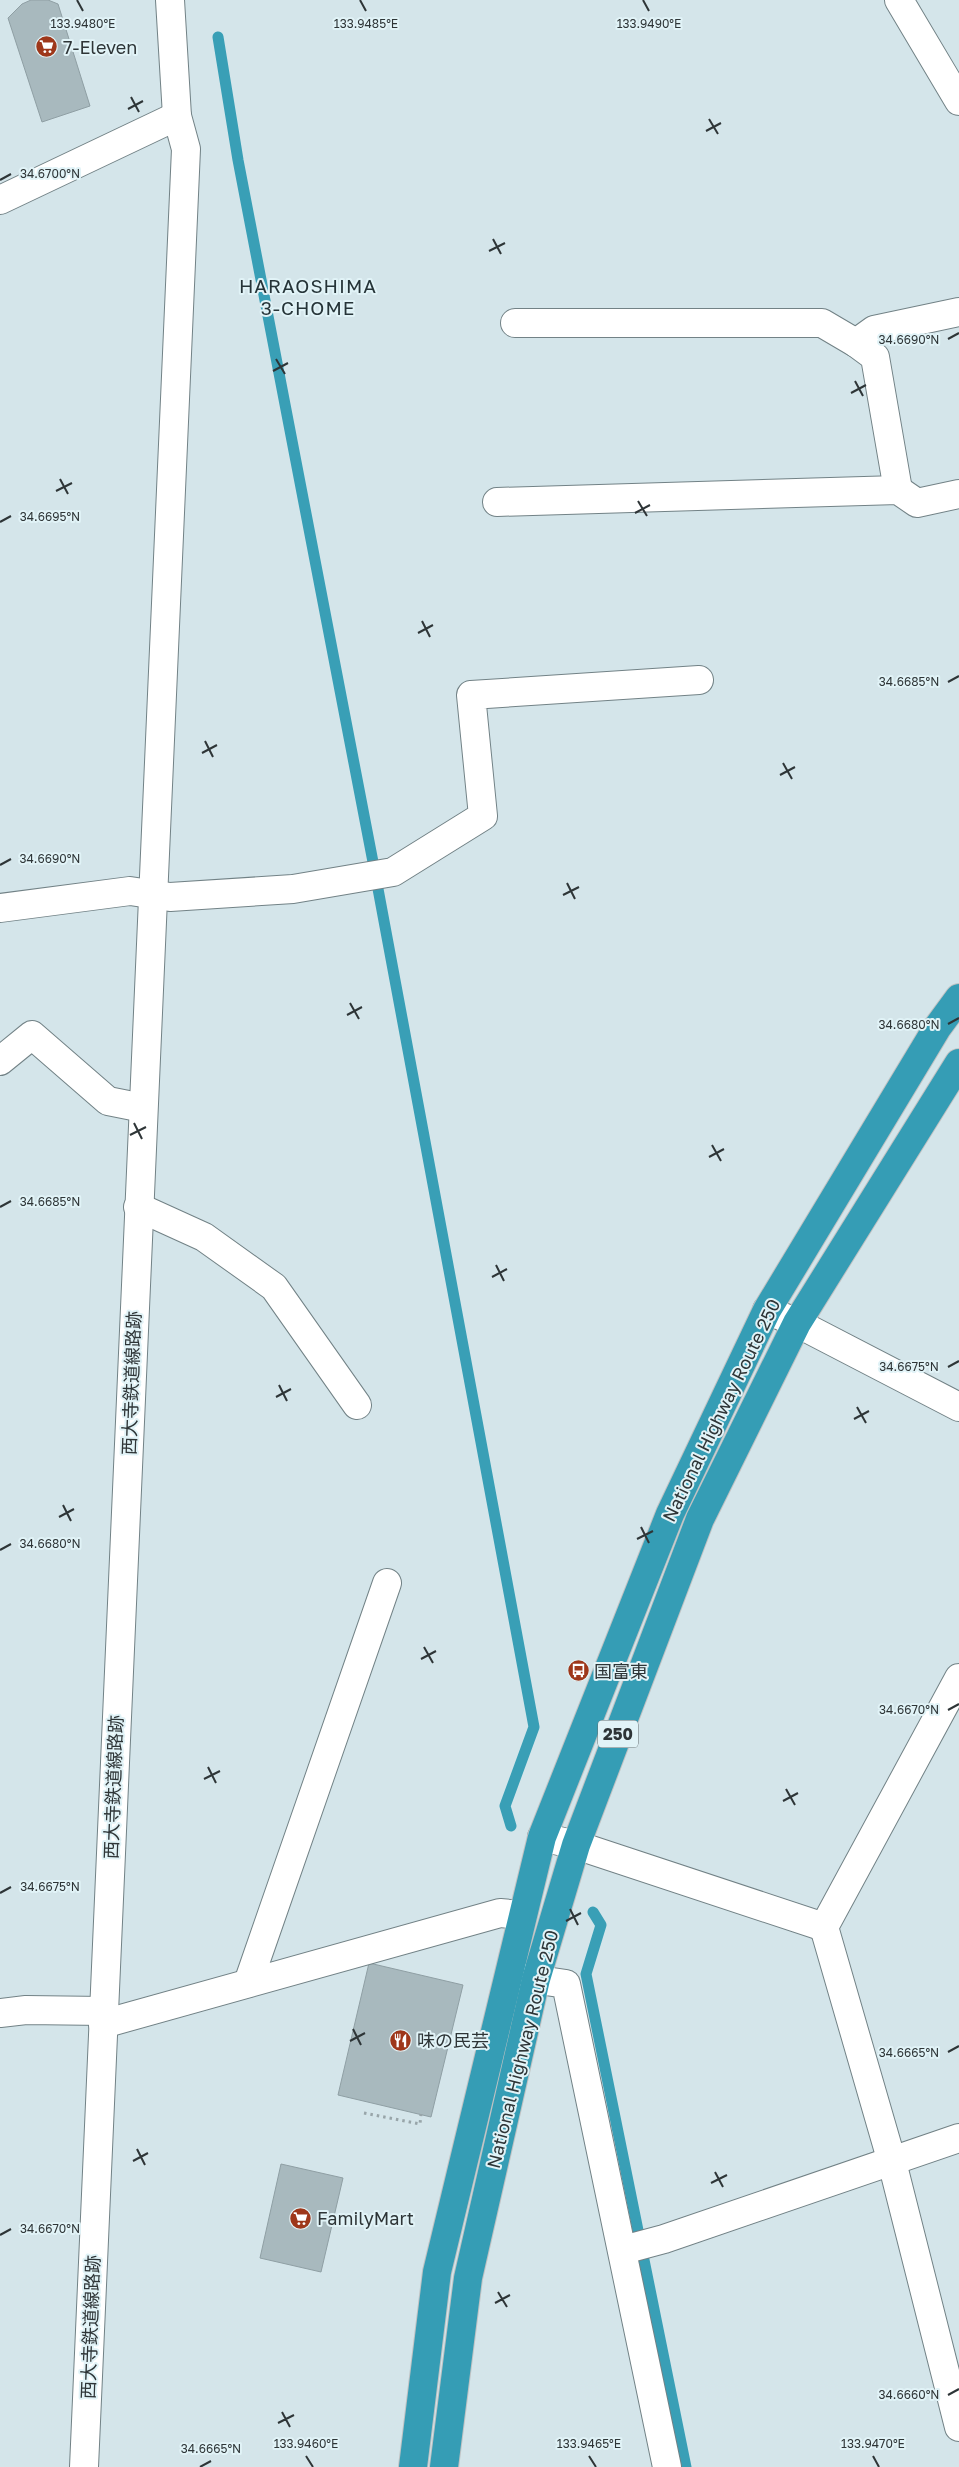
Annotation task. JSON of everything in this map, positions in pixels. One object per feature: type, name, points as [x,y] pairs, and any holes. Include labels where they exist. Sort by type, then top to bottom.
[{"type":"highway","name":"National Highway Route 250","points":[[413,2467],[437,2272],[542,1837],[670,1514],[767,1310],[937,1028],[959,998]]},
{"type":"highway","name":"National Highway Route 250","points":[[444,2467],[468,2278],[536,1979],[576,1845],[700,1520],[797,1322],[959,1062]]},
{"type":"street","name":"西大寺鉄道線路跡","points":[[84,2467],[138,1207],[155,895],[186,149],[177,116],[170,0]]},
{"type":"street","points":[[899,0],[959,101]]},
{"type":"street","points":[[0,200],[177,116]]},
{"type":"street","points":[[856,343],[874,330],[959,312]]},
{"type":"street","points":[[515,323],[822,323],[856,343],[875,357],[898,490]]},
{"type":"street","points":[[497,502],[898,490],[917,503],[959,494]]},
{"type":"street","points":[[0,908],[130,891],[170,897],[293,889],[393,872],[483,816],[471,695],[699,680]]},
{"type":"street","points":[[0,1061],[32,1035],[108,1101],[143,1108]]},
{"type":"street","points":[[138,1207],[204,1237],[274,1287],[357,1405]]},
{"type":"street","points":[[767,1310],[797,1322],[959,1407]]},
{"type":"street","points":[[248,1983],[387,1583]]},
{"type":"street","points":[[959,1678],[824,1927],[892,2162],[959,2428]]},
{"type":"street","points":[[542,1837],[576,1845],[824,1927]]},
{"type":"street","points":[[0,2013],[26,2010],[103,2017],[248,1983],[500,1913],[522,1915]]},
{"type":"street","points":[[508,1975],[566,1984],[635,2246],[667,2467]]},
{"type":"street","points":[[635,2246],[892,2162],[959,2138]]},
{"type":"path","points":[[364,2113],[420,2124],[421,2114]]},
{"type":"building","points":[[31,0],[48,0],[58,4],[90,106],[42,122],[8,18],[22,4]]},
{"type":"building","name":"味の民芸","points":[[369,1963],[463,1985],[431,2117],[338,2095]]},
{"type":"building","name":"FamilyMart","points":[[281,2164],[343,2178],[321,2272],[260,2258]]},
{"type":"waterway","points":[[218,37],[238,160],[373,862],[534,1727],[505,1806],[511,1826]]},
{"type":"waterway","points":[[593,1912],[601,1925],[586,1974],[686,2467]]},
{"type":"place","name":"7-Eleven","points":[[47,47]]},
{"type":"place","name":"国富東","points":[[578,1671]]},
{"type":"place","name":"味の民芸","points":[[401,2040]]},
{"type":"place","name":"FamilyMart","points":[[301,2218]]},
{"type":"district","name":"HARAOSHIMA 3-CHOME","points":[[308,296]]}]
